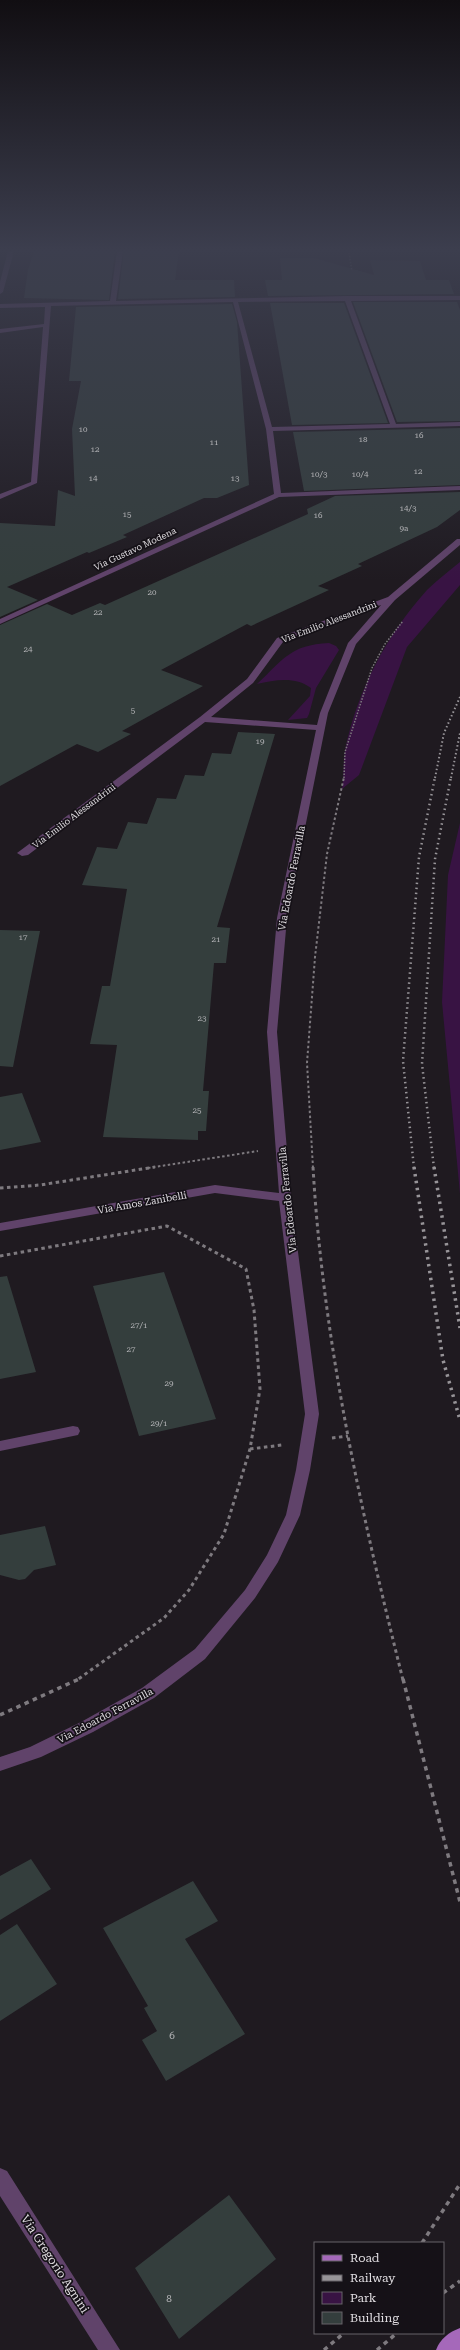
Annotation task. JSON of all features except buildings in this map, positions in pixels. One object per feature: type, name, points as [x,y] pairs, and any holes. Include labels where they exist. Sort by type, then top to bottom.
[{"type":"main road","points":[[446,2350],[460,2338]]},
{"type":"street","points":[[0,497],[34,482],[43,361]]},
{"type":"street","points":[[251,361],[269,429],[278,495]]},
{"type":"street","points":[[370,361],[394,426]]},
{"type":"street","points":[[269,429],[460,424]]},
{"type":"street","name":"Via Gustavo Modena","points":[[0,622],[278,495],[458,489]]},
{"type":"street","name":"Via Edoardo Ferravilla","points":[[0,1764],[35,1752],[94,1723],[148,1693],[200,1654],[250,1594],[273,1558],[293,1515],[304,1470],[312,1414],[285,1198],[272,1032],[282,918],[324,713],[352,643],[392,598],[460,541]]},
{"type":"street","name":"Via Emilio Alessandrini","points":[[22,853],[32,848],[203,719],[250,681],[280,640],[392,598]]},
{"type":"street","points":[[203,719],[321,728]]},
{"type":"street","name":"Via Amos Zanibelli","points":[[0,1227],[215,1189],[285,1198]]},
{"type":"street","points":[[0,1446],[73,1431]]},
{"type":"street","name":"Via Gregorio Agnini","points":[[0,2178],[110,2350]]},
{"type":"path","points":[[404,620],[385,644],[372,668],[348,737],[345,752],[344,774],[327,854],[315,956],[307,1062],[316,1222],[332,1348],[356,1477],[381,1592],[460,1902]]},
{"type":"path","points":[[0,1188],[40,1185],[253,1151],[312,1150]]},
{"type":"path","points":[[0,1256],[167,1226],[246,1269],[254,1310],[260,1390],[250,1449],[224,1534],[189,1590],[164,1618],[83,1678],[0,1715]]},
{"type":"path","points":[[423,2242],[460,2184]]},
{"type":"path","points":[[444,2292],[460,2280]]},
{"type":"path","points":[[324,2350],[343,2334]]},
{"type":"path","points":[[377,2350],[396,2334]]},
{"type":"green space","points":[[460,562],[460,585],[407,647],[359,775],[342,789],[345,750],[351,727],[366,685],[376,664],[386,645],[412,608],[431,586]]},
{"type":"green space","points":[[329,643],[336,646],[339,650],[316,688],[307,718],[288,720],[310,696],[311,688],[305,684],[292,680],[278,680],[257,684],[281,661],[296,650],[316,644]]},
{"type":"green space","points":[[460,823],[460,1194],[442,1002],[448,875]]},
{"type":"railway","points":[[435,778],[444,733],[460,697]]},
{"type":"railway","points":[[451,778],[460,733]]},
{"type":"railway","points":[[414,1168],[403,1061],[419,857],[435,777]]},
{"type":"railway","points":[[434,1168],[422,1064],[435,859],[451,777]]},
{"type":"railway","points":[[414,1167],[443,1360],[460,1420]]},
{"type":"railway","points":[[434,1167],[460,1328]]}]
